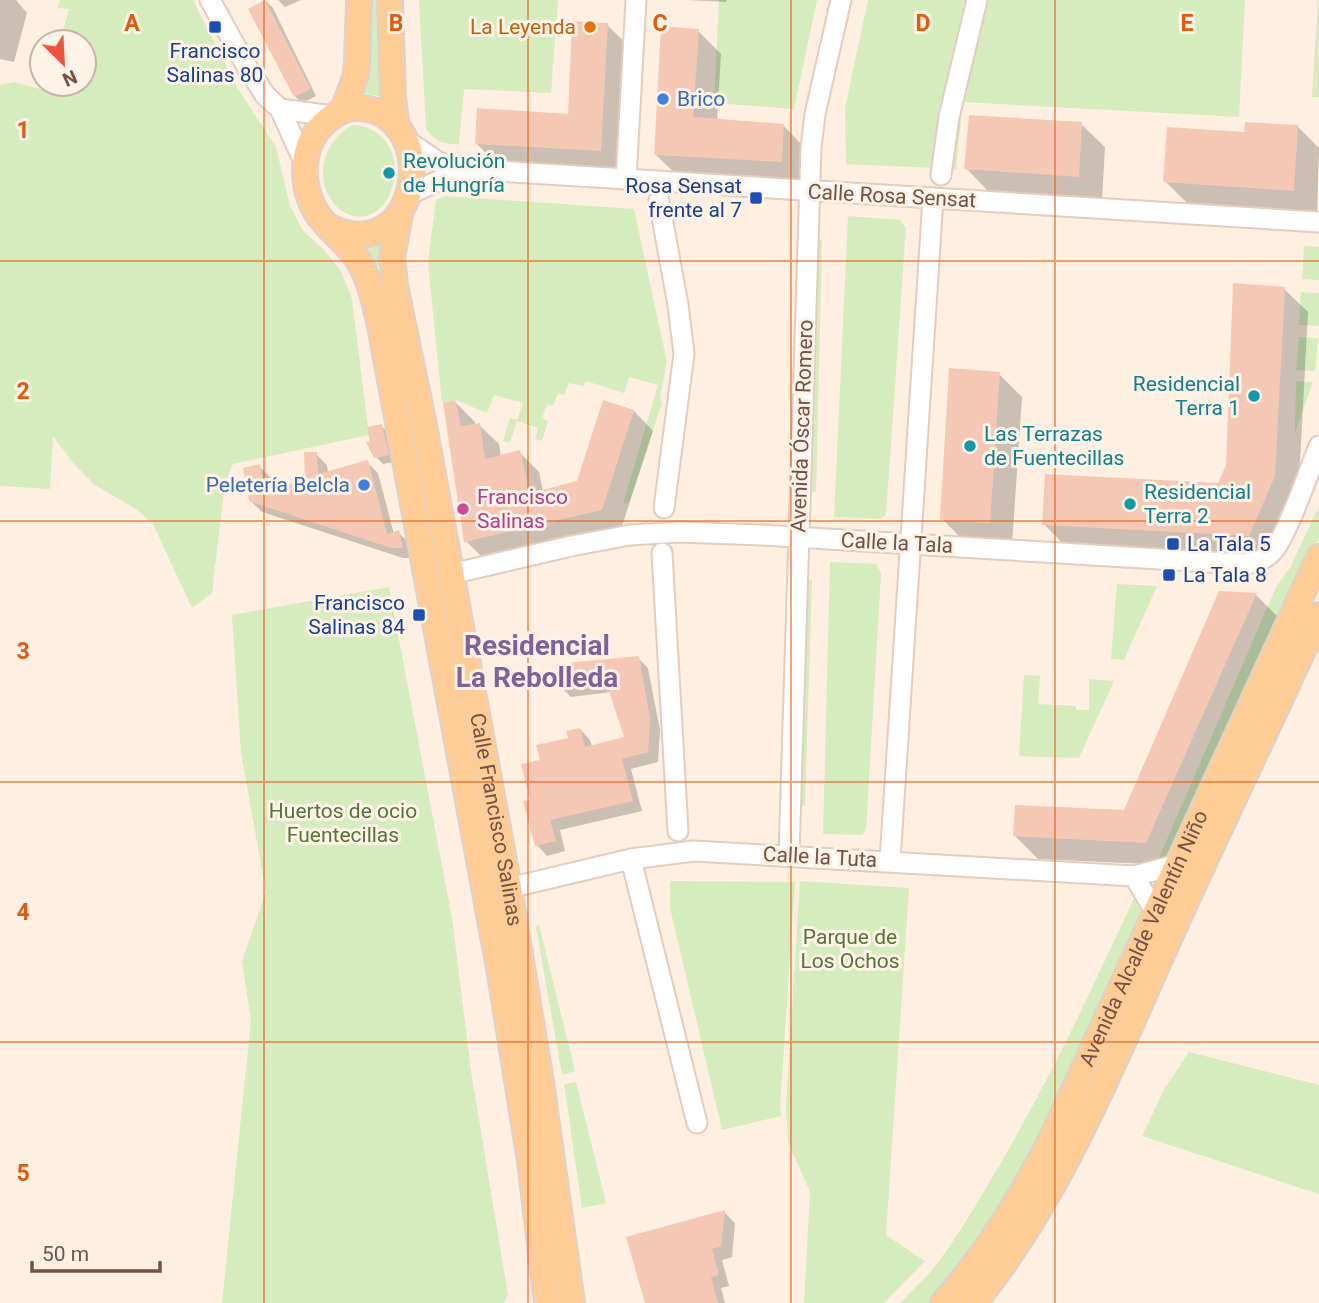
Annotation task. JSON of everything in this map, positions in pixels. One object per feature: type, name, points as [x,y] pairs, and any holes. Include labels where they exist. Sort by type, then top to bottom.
[{"type":"main road","points":[[359,0],[355,78],[338,113],[316,132],[307,151],[305,164],[308,194],[316,212],[329,228],[346,235],[368,236],[386,227],[405,204],[412,171],[410,154],[401,133],[393,98],[390,0]]},
{"type":"main road","points":[[338,113],[358,107],[374,110],[388,117],[401,133]]},
{"type":"main road","name":"Calle Francisco Salinas","points":[[405,204],[392,258],[393,271],[509,888],[541,1082],[572,1303]]},
{"type":"main road","name":"Calle Francisco Salinas","points":[[329,228],[359,262],[374,300],[380,326],[499,968],[530,1161],[547,1303]]},
{"type":"main road","name":"Avenida Alcalde Valentín Niño","points":[[943,1303],[990,1246],[1021,1196],[1060,1121],[1319,557]]},
{"type":"main road","name":"Avenida Alcalde Valentín Niño","points":[[974,1303],[1014,1251],[1053,1186],[1113,1064],[1319,615]]},
{"type":"street","points":[[210,0],[247,67],[265,95],[280,109],[305,164]]},
{"type":"street","points":[[626,179],[636,0]]},
{"type":"street","name":"Avenida Óscar Romero","points":[[789,855],[809,191],[815,114],[841,0]]},
{"type":"street","points":[[941,175],[949,117],[977,0]]},
{"type":"street","points":[[280,109],[338,113]]},
{"type":"street","name":"Calle Rosa Sensat","points":[[401,133],[440,163],[464,169],[1319,222]]},
{"type":"street","name":"Calle Rosa Sensat","points":[[405,204],[464,169]]},
{"type":"street","points":[[890,861],[933,198]]},
{"type":"street","points":[[659,201],[684,354],[664,508]]},
{"type":"street","name":"Calle la Tala","points":[[451,575],[571,546],[630,535],[680,532],[1242,564],[1264,559],[1278,546],[1319,446]]},
{"type":"street","points":[[662,553],[678,831]]},
{"type":"street","name":"Calle la Tuta","points":[[509,888],[631,859],[694,851],[1135,876],[1179,863]]},
{"type":"street","points":[[631,859],[697,1123]]},
{"type":"street","points":[[1135,876],[1156,913]]},
{"type":"green space","points":[[60,0],[193,0],[238,89],[276,147],[290,206],[303,231],[324,250],[341,271],[352,299],[369,435],[233,464],[225,483],[212,593],[192,608],[153,524],[136,509],[95,485],[74,464],[53,436],[50,489],[0,486],[0,85],[14,82],[28,86],[28,98],[98,98],[98,28],[64,28],[69,9],[58,8]]},
{"type":"green space","points":[[366,0],[380,0],[386,97],[361,93]]},
{"type":"green space","points":[[419,0],[558,0],[551,93],[464,89],[459,144],[444,143],[436,139],[426,128]]},
{"type":"green space","points":[[719,0],[817,0],[794,109],[714,103]]},
{"type":"green space","points":[[868,0],[1245,0],[1239,117],[963,102],[956,169],[846,164],[845,108]]},
{"type":"green space","points":[[1318,0],[1319,97],[1312,97]]},
{"type":"green space","points":[[353,125],[378,133],[392,152],[394,164],[392,189],[386,201],[373,214],[365,216],[349,215],[335,205],[325,188],[323,177],[323,166],[330,147],[336,138]]},
{"type":"green space","points":[[445,196],[634,209],[667,362],[660,398],[662,403],[629,503],[623,504],[658,385],[629,377],[624,393],[586,381],[583,386],[569,383],[564,395],[558,393],[553,406],[547,404],[542,418],[548,421],[542,441],[535,439],[538,428],[517,421],[510,443],[503,441],[510,418],[517,420],[523,403],[494,395],[487,413],[456,400],[442,403],[428,262],[436,200]]},
{"type":"green space","points":[[848,216],[900,220],[906,228],[886,515],[879,519],[834,517]]},
{"type":"green space","points":[[817,240],[822,240],[816,492],[809,492]]},
{"type":"green space","points":[[384,244],[385,265],[374,267],[366,249]]},
{"type":"green space","points":[[1304,246],[1319,247],[1319,280],[1302,279]]},
{"type":"green space","points":[[1301,292],[1319,293],[1319,326],[1299,325]]},
{"type":"green space","points":[[1299,337],[1318,338],[1315,371],[1296,370]]},
{"type":"green space","points":[[1296,381],[1313,382],[1295,432]]},
{"type":"green space","points":[[1319,506],[1319,537],[1171,860],[1159,858],[1277,585],[1290,568]]},
{"type":"green space","points":[[830,562],[876,564],[881,573],[866,830],[862,835],[823,834]]},
{"type":"green space","points":[[806,580],[812,580],[805,806],[799,806]]},
{"type":"green space","points":[[1117,584],[1157,586],[1124,660],[1111,659]]},
{"type":"green space","name":"Huertos de ocio Fuentecillas","points":[[389,587],[452,918],[471,1071],[508,1295],[504,1303],[222,1303],[251,1020],[242,961],[266,892],[241,753],[232,615]]},
{"type":"green space","points":[[1024,675],[1040,676],[1038,704],[1076,706],[1076,710],[1089,710],[1089,679],[1114,681],[1079,758],[1019,756]]},
{"type":"green space","points":[[670,881],[795,882],[781,1116],[722,1130],[670,908]]},
{"type":"green space","name":"Parque de Los Ochos","points":[[800,881],[909,888],[886,1235],[925,1261],[884,1303],[804,1303],[810,1192],[788,1142],[786,1107]]},
{"type":"green space","points":[[1135,896],[1145,907],[1029,1161],[969,1257],[930,1303],[900,1303],[942,1257],[999,1166],[1053,1066]]},
{"type":"green space","points":[[539,925],[575,1071],[562,1075],[536,927]]},
{"type":"green space","points":[[1189,1052],[1319,1085],[1319,1194],[1142,1136],[1165,1088]]},
{"type":"green space","points":[[576,1082],[606,1203],[582,1208],[564,1084]]},
{"type":"building","points":[[265,0],[311,89],[294,97],[248,9]]},
{"type":"building","points":[[572,21],[608,23],[601,151],[475,144],[477,108],[568,114]]},
{"type":"building","points":[[661,26],[699,29],[693,117],[784,124],[782,162],[654,155]]},
{"type":"building","points":[[969,115],[1082,122],[1079,177],[964,169]]},
{"type":"building","points":[[1245,122],[1298,125],[1294,191],[1163,182],[1167,127],[1244,132]]},
{"type":"building","points":[[1233,283],[1285,287],[1275,476],[1249,536],[1042,525],[1045,474],[1218,483],[1226,465]]},
{"type":"building","name":"Las Terrazas de Fuentecillas","points":[[949,368],[1000,372],[990,523],[940,520]]},
{"type":"building","points":[[455,400],[461,426],[480,423],[485,459],[520,450],[530,493],[577,481],[603,400],[634,410],[602,510],[464,542],[443,403]]},
{"type":"building","points":[[382,424],[389,455],[374,458],[366,442],[370,441],[367,427]]},
{"type":"building","points":[[304,452],[317,452],[318,474],[368,460],[387,534],[399,530],[403,548],[391,548],[249,501],[243,468],[260,464],[265,490],[305,481]]},
{"type":"building","points":[[1219,591],[1257,593],[1146,843],[1013,836],[1015,805],[1124,810]]},
{"type":"building","points":[[639,656],[650,719],[648,752],[622,759],[633,801],[550,820],[556,841],[535,846],[523,801],[530,800],[521,764],[540,760],[536,745],[568,738],[566,731],[580,728],[585,747],[624,737],[606,682],[559,688],[556,664]]},
{"type":"building","points":[[725,1210],[721,1246],[712,1249],[719,1275],[711,1277],[718,1303],[645,1303],[626,1237]]},
{"type":"place","name":"Francisco Salinas 80","points":[[215,27]]},
{"type":"place","name":"La Leyenda","points":[[590,27]]},
{"type":"place","name":"Brico","points":[[663,99]]},
{"type":"place","name":"Revolución de Hungría","points":[[389,173]]},
{"type":"place","name":"Rosa Sensat frente al 7","points":[[756,198]]},
{"type":"place","name":"Residencial Terra 1","points":[[1254,396]]},
{"type":"place","name":"Las Terrazas de Fuentecillas","points":[[970,446]]},
{"type":"place","name":"Peletería Belcla","points":[[364,485]]},
{"type":"place","name":"Residencial Terra 2","points":[[1130,504]]},
{"type":"place","name":"Francisco Salinas","points":[[463,509]]},
{"type":"place","name":"La Tala 5","points":[[1173,544]]},
{"type":"place","name":"La Tala 8","points":[[1169,575]]},
{"type":"place","name":"Francisco Salinas 84","points":[[419,615]]},
{"type":"district","name":"Residencial La Rebolleda","points":[[537,661]]}]
